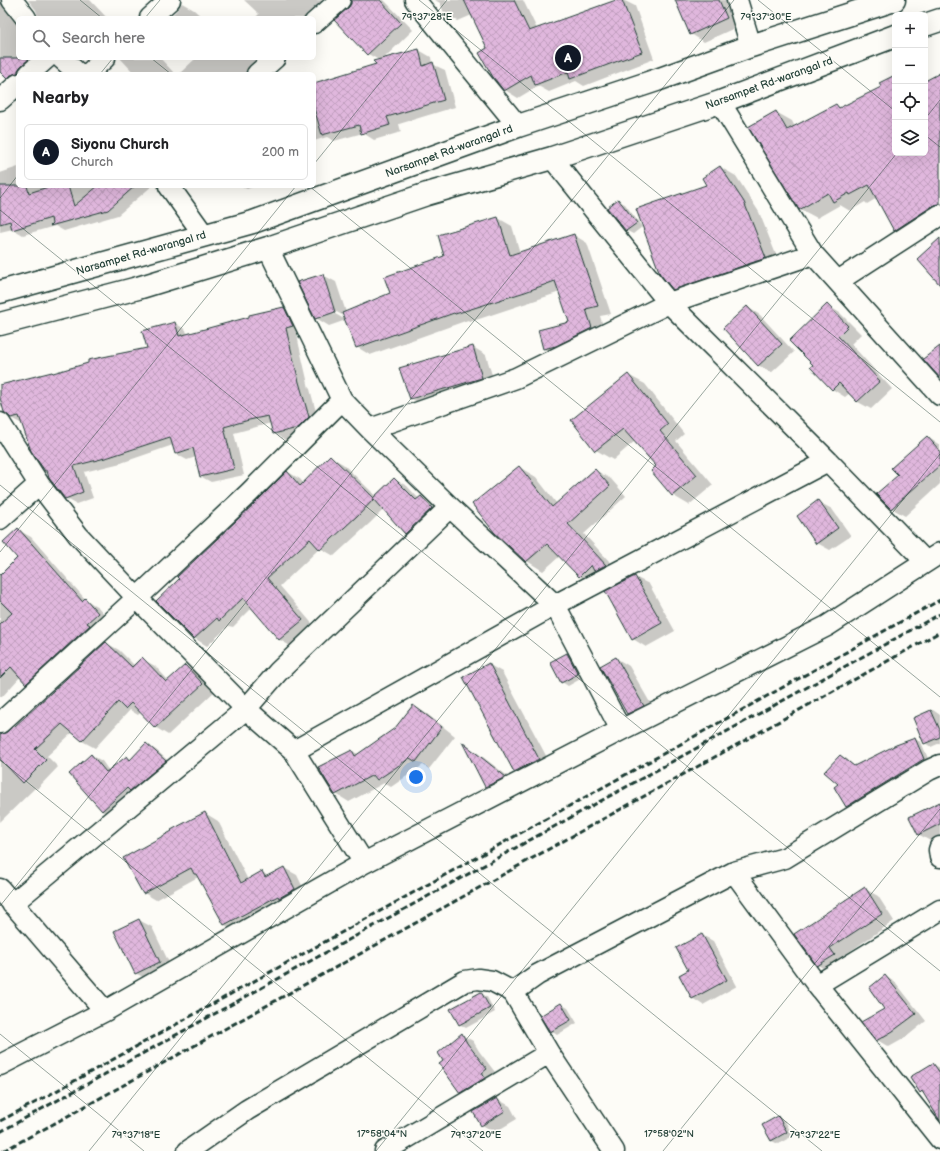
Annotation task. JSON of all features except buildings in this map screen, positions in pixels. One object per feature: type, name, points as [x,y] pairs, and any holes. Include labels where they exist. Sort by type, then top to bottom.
[{"type":"main road","name":"Narsampet Rd-warangal rd","points":[[0,292],[253,222],[518,126],[657,80],[751,46],[894,0]]},
{"type":"main road","points":[[928,24],[940,20]]},
{"type":"main road","name":"Narsampet Rd-warangal rd","points":[[0,324],[138,288],[268,248],[427,194],[552,158],[720,102],[892,37]]},
{"type":"street","points":[[12,0],[24,16]]},
{"type":"street","points":[[152,16],[170,0]]},
{"type":"street","points":[[316,21],[340,0]]},
{"type":"street","points":[[415,0],[518,126]]},
{"type":"street","points":[[736,0],[751,46]]},
{"type":"street","points":[[31,72],[45,60]]},
{"type":"street","points":[[63,60],[77,72]]},
{"type":"street","points":[[90,72],[104,60]]},
{"type":"street","points":[[259,72],[273,60]]},
{"type":"street","points":[[0,100],[16,86]]},
{"type":"street","points":[[720,102],[813,254],[940,395]]},
{"type":"street","points":[[0,1065],[105,1011],[364,864],[621,730],[827,626],[933,558],[828,462],[669,303],[552,158]]},
{"type":"street","points":[[170,188],[204,235]]},
{"type":"street","points":[[838,281],[940,215]]},
{"type":"street","points":[[268,248],[342,400],[450,507],[555,605],[621,730]]},
{"type":"street","points":[[370,429],[516,378],[669,303],[813,254]]},
{"type":"street","points":[[0,723],[249,493],[342,400]]},
{"type":"street","points":[[0,423],[39,484],[78,535],[137,598],[246,709],[294,751],[364,864]]},
{"type":"street","points":[[294,751],[555,605],[828,462]]},
{"type":"street","points":[[0,519],[39,484]]},
{"type":"street","points":[[105,1011],[6,897],[246,709],[278,672],[450,507]]},
{"type":"street","points":[[513,992],[537,975],[734,872],[785,858],[929,770],[940,765]]},
{"type":"street","points":[[940,847],[938,850],[940,857]]},
{"type":"street","points":[[734,872],[817,985],[940,1139]]},
{"type":"street","points":[[817,985],[940,910]]},
{"type":"street","points":[[188,1151],[247,1110],[465,981],[478,979],[492,981],[513,992],[549,1053],[614,1151]]},
{"type":"street","points":[[385,1151],[549,1053]]},
{"type":"street","points":[[936,1151],[940,1149]]},
{"type":"railway","points":[[0,1121],[940,600]]},
{"type":"railway","points":[[0,1132],[940,614]]},
{"type":"railway","points":[[3,1151],[940,632]]},
{"type":"place","name":"Siyonu Church","points":[[568,58]]}]
